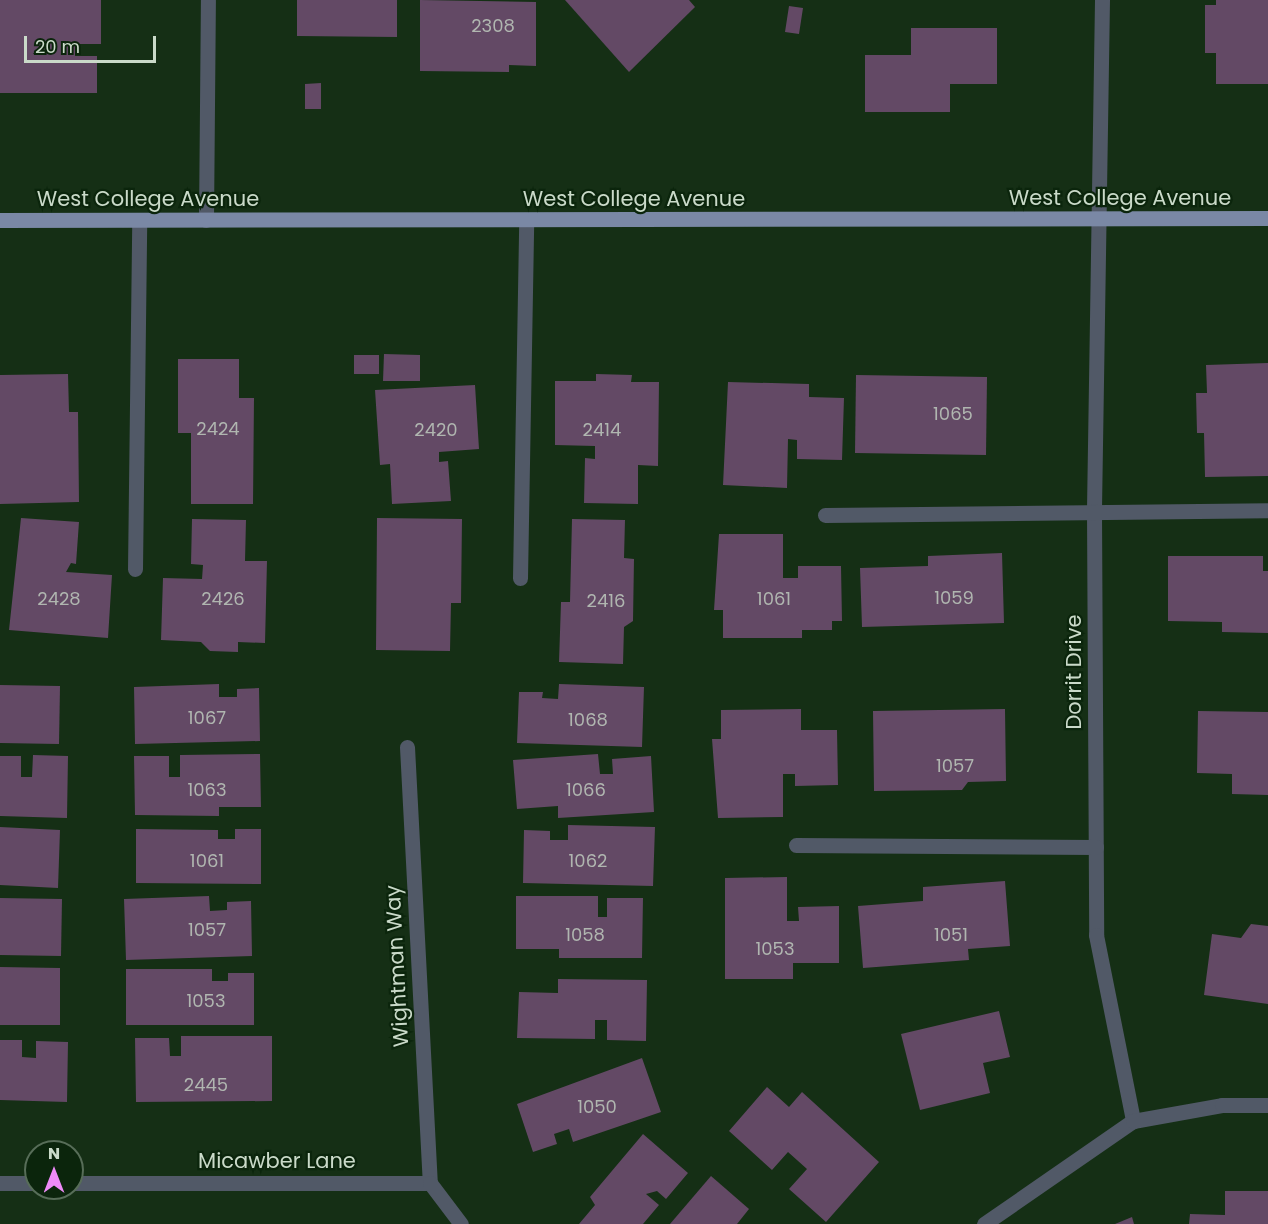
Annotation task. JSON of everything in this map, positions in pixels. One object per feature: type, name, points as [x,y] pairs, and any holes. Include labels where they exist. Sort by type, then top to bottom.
[{"type":"main road","name":"West College Avenue","points":[[0,220],[1268,219]]},
{"type":"street","points":[[206,220],[208,0]]},
{"type":"street","name":"Dorrit Drive","points":[[1102,0],[1094,511],[1096,935],[1133,1120]]},
{"type":"street","points":[[135,570],[139,220]]},
{"type":"street","points":[[520,578],[525,220]]},
{"type":"street","points":[[825,515],[1268,510]]},
{"type":"street","name":"Wightman Way","points":[[407,747],[430,1183]]},
{"type":"street","points":[[796,845],[1096,847]]},
{"type":"street","points":[[984,1224],[1133,1120],[1222,1105],[1268,1105]]},
{"type":"street","points":[[0,1183],[24,1183]]},
{"type":"street","name":"Micawber Lane","points":[[84,1183],[430,1183]]},
{"type":"street","points":[[430,1183],[461,1224]]},
{"type":"building","points":[[0,0],[101,0],[101,44],[75,44],[75,56],[97,56],[97,93],[0,93]]},
{"type":"building","points":[[297,0],[397,0],[397,37],[297,36]]},
{"type":"building","points":[[420,0],[536,2],[536,66],[509,65],[509,72],[420,71]]},
{"type":"building","points":[[565,0],[689,0],[695,7],[629,72]]},
{"type":"building","points":[[1216,0],[1268,0],[1268,84],[1216,84],[1216,53],[1205,53],[1205,5],[1216,5]]},
{"type":"building","points":[[789,6],[803,8],[799,34],[785,32]]},
{"type":"building","points":[[911,28],[997,28],[997,84],[950,84],[950,112],[865,112],[865,55],[911,55]]},
{"type":"building","points":[[321,83],[321,109],[305,109],[305,84]]},
{"type":"building","points":[[384,354],[420,355],[420,381],[383,381]]},
{"type":"building","points":[[354,355],[379,355],[379,374],[354,374]]},
{"type":"building","points":[[178,359],[239,359],[239,398],[254,398],[253,504],[191,504],[191,433],[178,433]]},
{"type":"building","points":[[1268,363],[1268,476],[1205,477],[1204,433],[1197,433],[1196,393],[1207,393],[1206,365]]},
{"type":"building","points":[[68,374],[69,412],[78,412],[79,502],[0,504],[0,375]]},
{"type":"building","points":[[596,374],[632,375],[631,382],[659,382],[658,466],[638,465],[638,504],[584,503],[585,458],[595,459],[595,446],[555,445],[555,381],[596,381]]},
{"type":"building","points":[[856,375],[987,377],[986,455],[855,453]]},
{"type":"building","points":[[728,382],[809,384],[809,397],[844,398],[842,460],[797,459],[797,440],[788,439],[787,488],[723,485]]},
{"type":"building","points":[[475,385],[479,449],[439,452],[439,462],[448,461],[451,501],[392,504],[390,464],[380,465],[375,390]]},
{"type":"building","points":[[21,518],[79,522],[76,564],[71,563],[66,572],[112,575],[108,638],[9,630]]},
{"type":"building","points":[[377,518],[462,519],[461,603],[451,603],[450,651],[376,650]]},
{"type":"building","points":[[192,519],[246,520],[245,561],[267,561],[265,643],[238,642],[238,652],[210,651],[201,642],[161,640],[163,578],[202,579],[203,565],[191,564]]},
{"type":"building","points":[[572,519],[625,520],[624,558],[634,559],[633,621],[624,627],[623,664],[559,662],[561,602],[570,602]]},
{"type":"building","points":[[719,534],[783,534],[783,578],[798,578],[798,566],[841,566],[842,621],[832,621],[832,630],[802,630],[802,638],[723,638],[723,610],[714,610]]},
{"type":"building","points":[[1002,553],[1004,623],[862,627],[860,568],[928,566],[928,556]]},
{"type":"building","points":[[1168,556],[1263,556],[1263,571],[1268,571],[1268,633],[1222,632],[1222,622],[1168,621]]},
{"type":"building","points":[[219,684],[219,697],[237,697],[237,689],[259,688],[260,741],[135,744],[134,687]]},
{"type":"building","points":[[559,684],[644,687],[642,747],[517,743],[519,692],[543,692],[542,698],[558,699]]},
{"type":"building","points":[[0,685],[60,686],[59,744],[0,743]]},
{"type":"building","points":[[801,709],[801,730],[837,730],[838,785],[795,786],[795,774],[783,774],[783,817],[718,818],[712,739],[721,739],[721,710]]},
{"type":"building","points":[[1005,709],[1006,781],[968,782],[962,790],[874,791],[873,711]]},
{"type":"building","points":[[1198,711],[1268,712],[1268,795],[1232,794],[1232,774],[1197,773]]},
{"type":"building","points":[[260,754],[261,807],[219,807],[219,816],[135,815],[134,756],[169,756],[169,777],[180,777],[180,755]]},
{"type":"building","points":[[598,754],[600,774],[613,774],[612,759],[651,756],[654,812],[558,818],[558,806],[517,809],[513,760]]},
{"type":"building","points":[[33,755],[68,756],[67,818],[0,816],[0,756],[21,756],[21,777],[32,777]]},
{"type":"building","points":[[568,825],[655,827],[653,886],[523,883],[524,830],[550,831],[550,840],[568,840]]},
{"type":"building","points":[[0,827],[60,830],[58,888],[0,885]]},
{"type":"building","points":[[136,829],[218,830],[218,839],[235,839],[235,829],[261,829],[261,884],[136,883]]},
{"type":"building","points":[[787,877],[787,921],[799,921],[798,907],[839,906],[839,963],[793,963],[793,979],[725,979],[725,878]]},
{"type":"building","points":[[1005,881],[1010,946],[968,949],[969,960],[863,968],[858,906],[923,901],[923,887]]},
{"type":"building","points":[[209,896],[210,911],[227,910],[227,902],[251,901],[252,956],[126,960],[124,899]]},
{"type":"building","points":[[516,896],[598,896],[598,917],[607,917],[607,898],[643,898],[642,958],[559,958],[559,949],[516,949]]},
{"type":"building","points":[[0,898],[62,899],[61,956],[0,955]]},
{"type":"building","points":[[1251,924],[1268,926],[1268,1004],[1204,995],[1212,934],[1241,938]]},
{"type":"building","points":[[0,967],[60,968],[60,1025],[0,1025]]},
{"type":"building","points":[[126,969],[212,969],[212,981],[228,981],[228,973],[254,973],[254,1025],[126,1025]]},
{"type":"building","points":[[558,979],[647,980],[646,1041],[607,1040],[607,1020],[595,1020],[595,1039],[517,1038],[519,992],[558,993]]},
{"type":"building","points":[[999,1011],[1010,1057],[983,1063],[990,1093],[920,1110],[901,1034]]},
{"type":"building","points":[[181,1036],[272,1036],[272,1101],[136,1102],[135,1038],[169,1038],[170,1056],[181,1056]]},
{"type":"building","points":[[0,1040],[22,1040],[22,1057],[36,1058],[36,1041],[68,1042],[67,1102],[0,1100]]},
{"type":"building","points":[[642,1058],[661,1112],[573,1142],[569,1129],[554,1134],[557,1144],[533,1152],[517,1104]]},
{"type":"building","points":[[767,1087],[789,1107],[802,1092],[879,1162],[826,1222],[789,1189],[807,1169],[788,1152],[772,1170],[729,1131]]},
{"type":"building","points":[[643,1134],[688,1173],[666,1199],[657,1191],[646,1194],[659,1205],[643,1224],[579,1224],[595,1205],[590,1197]]},
{"type":"building","points":[[711,1176],[749,1209],[737,1224],[670,1224]]},
{"type":"building","points":[[1225,1191],[1268,1191],[1268,1224],[1189,1224],[1190,1214],[1225,1215]]},
{"type":"building","points":[[1132,1217],[1134,1224],[1115,1224]]}]
